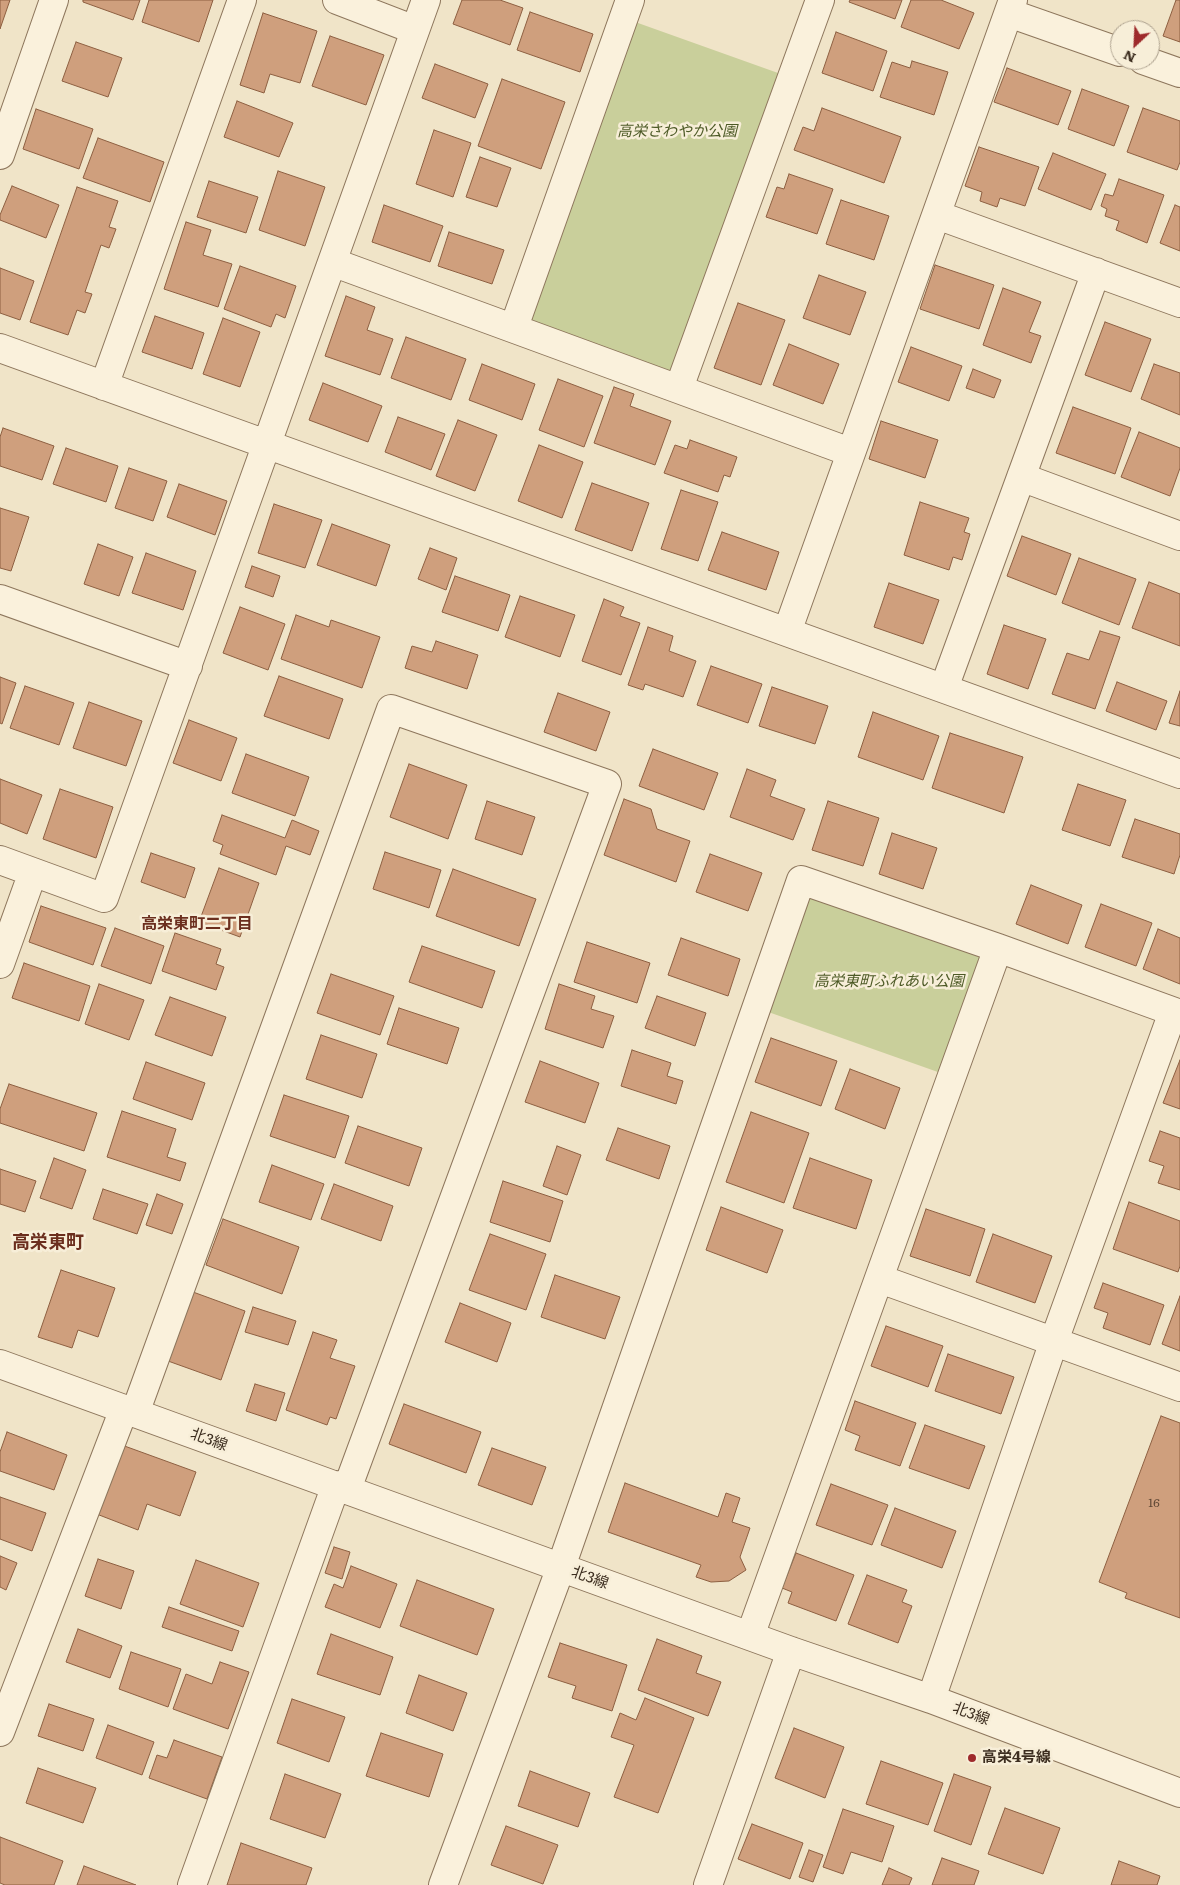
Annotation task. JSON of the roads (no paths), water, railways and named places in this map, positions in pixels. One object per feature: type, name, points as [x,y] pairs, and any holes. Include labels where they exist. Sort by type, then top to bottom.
[{"type":"street","points":[[0,155],[54,0]]},
{"type":"street","points":[[104,386],[242,0]]},
{"type":"street","points":[[337,0],[415,30]]},
{"type":"street","points":[[0,860],[104,898],[426,0]]},
{"type":"street","points":[[514,327],[630,0]]},
{"type":"street","points":[[679,388],[820,0]]},
{"type":"street","points":[[787,632],[1011,7],[1110,48]]},
{"type":"street","points":[[1160,66],[1180,73]]},
{"type":"street","points":[[937,215],[1180,303]]},
{"type":"street","points":[[332,262],[514,327],[850,452]]},
{"type":"street","points":[[944,688],[1096,272]]},
{"type":"street","points":[[0,348],[1180,774]]},
{"type":"street","points":[[1021,477],[1180,536]]},
{"type":"street","points":[[0,599],[188,666]]},
{"type":"street","points":[[0,1732],[129,1411],[391,709],[607,784],[192,1885]]},
{"type":"street","points":[[0,964],[33,872]]},
{"type":"street","points":[[443,1885],[560,1567],[801,880],[998,948],[1177,1013],[1054,1341],[931,1699]]},
{"type":"street","points":[[750,1636],[998,948]]},
{"type":"street","points":[[880,1279],[1180,1387]]},
{"type":"street","name":"北3線","points":[[0,1364],[791,1651],[931,1699],[1180,1793]]},
{"type":"street","points":[[710,1884],[791,1651]]},
{"type":"place","name":"高栄4号線","points":[[972,1758]]},
{"type":"district","name":"高栄東町二丁目","points":[[197,924]]},
{"type":"district","name":"高栄東町","points":[[48,1243]]},
{"type":"park label","name":"高栄さわやか公園","points":[[677,132]]},
{"type":"park label","name":"高栄東町ふれあい公園","points":[[889,982]]}]
